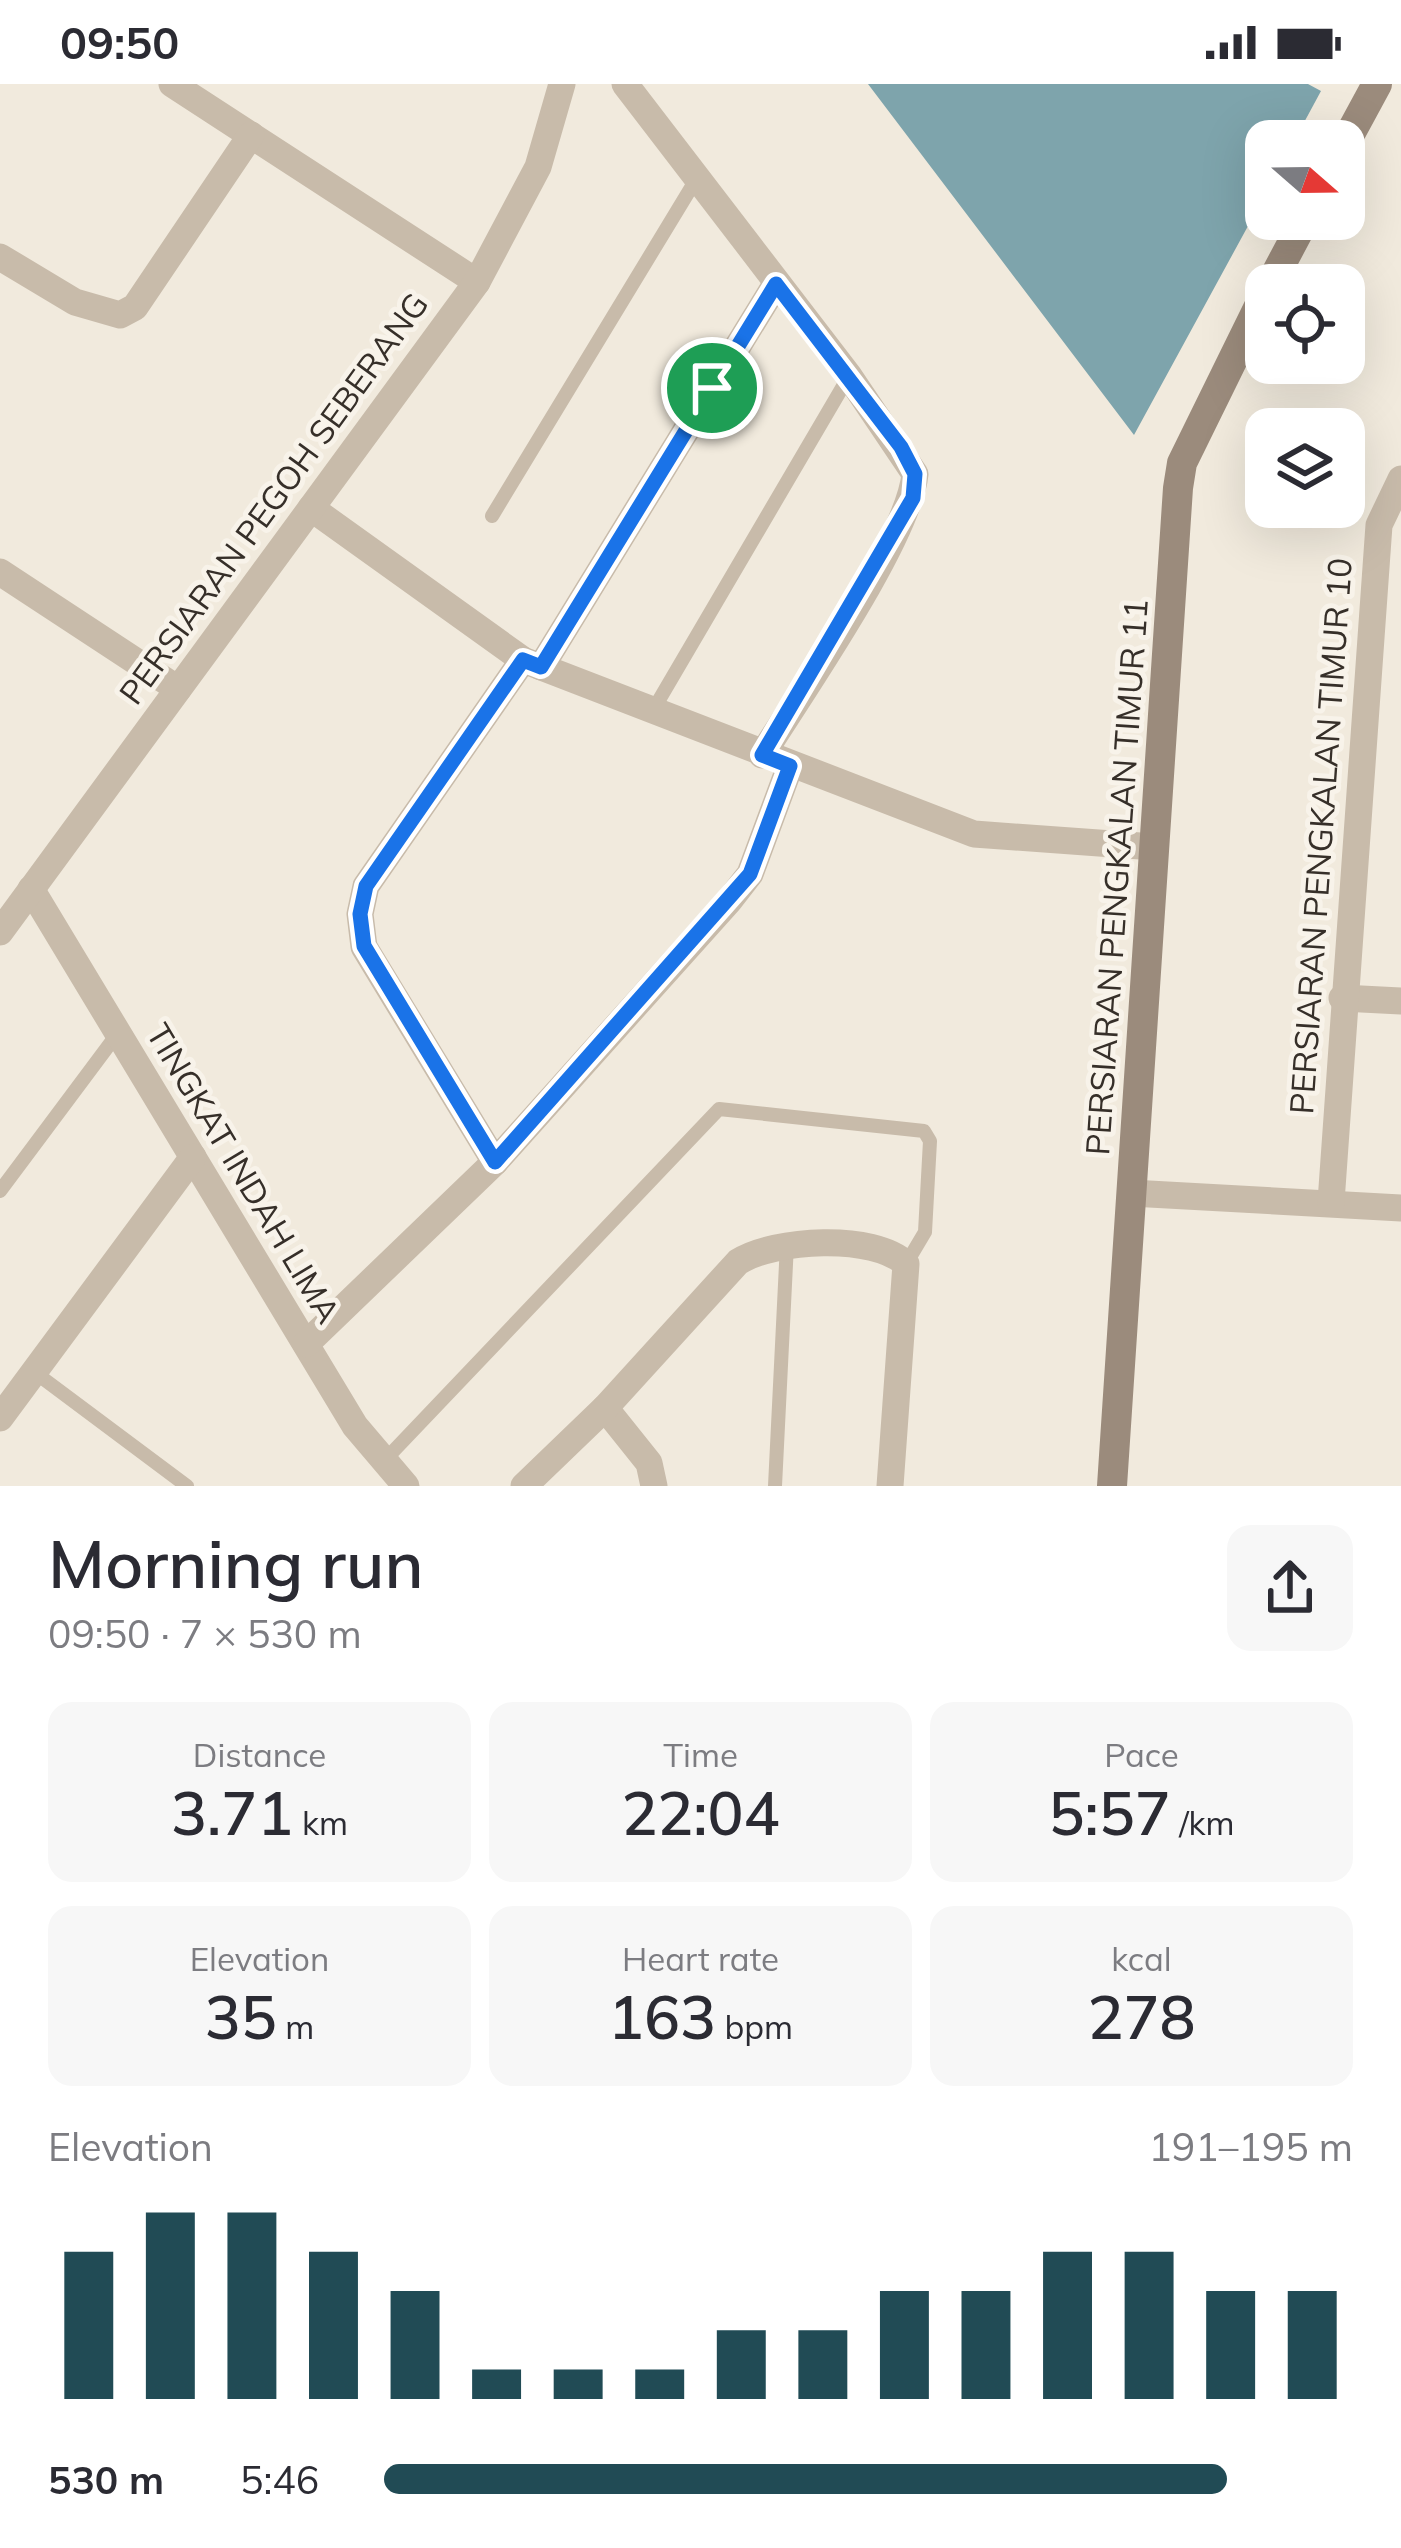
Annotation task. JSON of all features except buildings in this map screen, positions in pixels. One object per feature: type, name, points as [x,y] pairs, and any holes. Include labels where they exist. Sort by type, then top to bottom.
[{"type":"street","points":[[172,84],[476,282]]},
{"type":"street","name":"PERSIARAN PEGOH SEBERANG","points":[[0,932],[476,282],[538,166],[562,84]]},
{"type":"street","points":[[625,84],[849,376],[915,474],[913,498],[762,755]]},
{"type":"street","points":[[1357,120],[1376,84]]},
{"type":"street","points":[[0,257],[75,302],[120,315],[135,307],[251,135]]},
{"type":"street","points":[[495,1162],[364,946],[360,914],[366,886],[532,664],[776,284]]},
{"type":"street","name":"PERSIARAN PENGKALAN TIMUR 11","points":[[1112,1486],[1182,463],[1245,336]]},
{"type":"street","name":"PERSIARAN PENGKALAN TIMUR 10","points":[[1330,1202],[1378,525],[1401,479]]},
{"type":"street","points":[[311,508],[532,664],[974,835],[1154,847]]},
{"type":"street","points":[[0,572],[178,689]]},
{"type":"street","points":[[305,1344],[495,1162],[750,874],[790,766]]},
{"type":"street","name":"TINGKAT INDAH LIMA","points":[[31,890],[305,1344],[383,1462],[406,1486]]},
{"type":"street","points":[[1342,998],[1401,1001]]},
{"type":"street","points":[[0,1418],[193,1157]]},
{"type":"street","points":[[1131,1193],[1401,1208]]},
{"type":"street","points":[[524,1486],[605,1408],[739,1262],[760,1248],[823,1241],[892,1255],[906,1264],[890,1486]]},
{"type":"street","points":[[605,1408],[649,1463],[654,1486]]},
{"type":"lane","points":[[492,516],[697,178]]},
{"type":"lane","points":[[652,712],[849,376]]},
{"type":"lane","points":[[0,1191],[118,1033]]},
{"type":"lane","points":[[383,1462],[719,1109],[923,1131],[930,1141],[925,1232],[906,1264]]},
{"type":"lane","points":[[775,1486],[787,1244]]},
{"type":"lane","points":[[33,1371],[188,1486]]},
{"type":"water","points":[[868,84],[1308,84],[1321,91],[1305,120],[1245,120],[1245,232],[1134,435]]},
{"type":"route","points":[[776,284],[901,447],[915,474],[913,498],[762,755],[790,766],[750,874],[495,1162],[364,946],[360,914],[366,886],[523,660],[541,667],[712,388],[776,284]]}]
